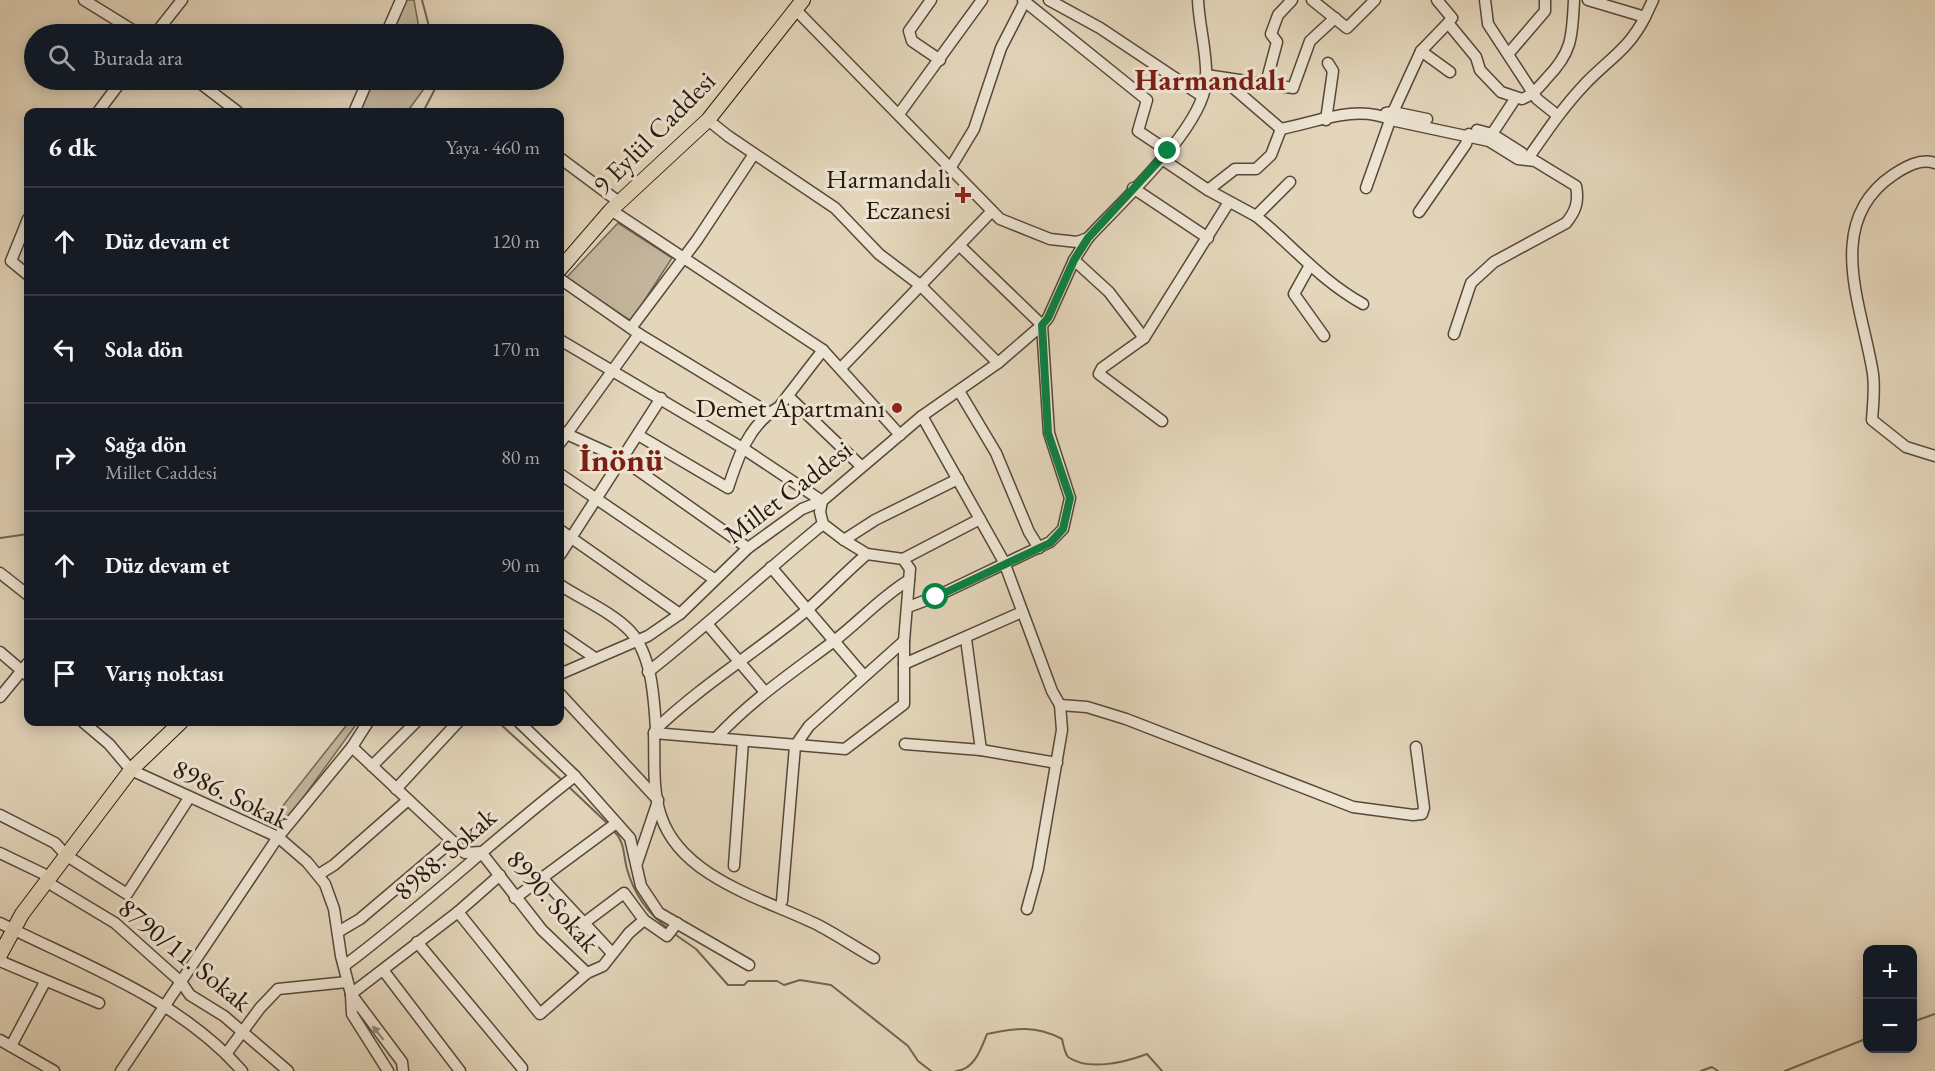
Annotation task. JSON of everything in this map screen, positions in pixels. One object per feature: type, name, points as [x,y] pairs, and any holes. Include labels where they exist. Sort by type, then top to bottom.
[{"type":"main road","name":"9 Eylül Caddesi","points":[[564,264],[615,206],[708,120],[799,5]]},
{"type":"main road","points":[[0,955],[49,879],[131,770],[177,726]]},
{"type":"street","points":[[84,0],[123,24]]},
{"type":"street","points":[[163,24],[182,0]]},
{"type":"street","points":[[390,24],[400,0]]},
{"type":"street","points":[[931,0],[909,31],[912,41],[940,60]]},
{"type":"street","points":[[899,114],[982,0]]},
{"type":"street","points":[[1035,10],[1048,0],[1093,23],[1202,96]]},
{"type":"street","points":[[1266,83],[1277,42],[1271,34],[1278,15],[1292,0]]},
{"type":"street","points":[[1312,0],[1347,28],[1375,0]]},
{"type":"street","points":[[1366,188],[1392,116],[1421,51],[1452,18],[1437,0]]},
{"type":"street","points":[[1485,0],[1488,24],[1533,93],[1557,115]]},
{"type":"street","points":[[1509,53],[1545,11],[1545,0]]},
{"type":"street","points":[[1448,23],[1476,57],[1480,70],[1501,92],[1515,99],[1522,99],[1533,93],[1563,62],[1572,42],[1574,0]]},
{"type":"street","points":[[1588,0],[1645,17]]},
{"type":"street","points":[[1532,159],[1557,115],[1587,82],[1635,38],[1653,0]]},
{"type":"street","points":[[951,167],[974,129],[1001,48],[1024,1],[1147,100],[1138,131],[1208,190],[1256,216],[1290,244],[1309,267],[1337,290],[1363,304]]},
{"type":"street","points":[[1196,1],[1206,79]]},
{"type":"street","points":[[799,5],[1000,219],[1050,238],[1077,242],[1088,238]]},
{"type":"street","points":[[1206,79],[1266,83],[1293,88],[1310,41],[1335,18]]},
{"type":"street","points":[[1421,51],[1450,72]]},
{"type":"street","points":[[1326,120],[1333,71],[1328,63]]},
{"type":"street","points":[[1206,79],[1230,86],[1281,129]]},
{"type":"street","name":"Millet Caddesi","points":[[564,672],[637,640],[680,614],[748,548],[802,509],[822,501],[922,416],[998,363],[1042,325],[1059,297],[1074,260],[1088,238],[1165,155],[1192,118],[1202,96],[1206,79]]},
{"type":"street","points":[[101,108],[114,90]]},
{"type":"street","points":[[209,90],[233,108]]},
{"type":"street","points":[[356,108],[364,90]]},
{"type":"street","points":[[1492,134],[1515,99]]},
{"type":"street","points":[[1281,129],[1360,111],[1492,134],[1576,186],[1578,198],[1574,213],[1566,223],[1494,262],[1471,283],[1454,334]]},
{"type":"street","points":[[1392,116],[1489,141],[1518,159],[1532,159]]},
{"type":"street","points":[[708,120],[754,154],[836,208],[879,254],[920,285],[998,363]]},
{"type":"street","points":[[1208,190],[1235,169],[1256,169],[1271,155],[1281,129]]},
{"type":"street","points":[[1419,212],[1466,144],[1468,135]]},
{"type":"street","points":[[564,433],[612,371],[682,257],[697,240],[754,154]]},
{"type":"street","points":[[564,161],[615,206],[682,257],[824,350],[842,367],[900,435]]},
{"type":"street","points":[[1935,163],[1930,161],[1908,165],[1886,179],[1867,200],[1850,240],[1856,291],[1873,376],[1872,420],[1906,447],[1935,456]]},
{"type":"street","points":[[1256,216],[1290,182]]},
{"type":"street","points":[[1133,188],[1208,238]]},
{"type":"street","points":[[1162,421],[1099,374],[1102,368],[1144,338],[1229,202]]},
{"type":"street","points":[[842,367],[992,211]]},
{"type":"street","points":[[24,229],[11,261],[24,272]]},
{"type":"street","points":[[908,607],[967,583],[1005,562],[1050,543],[1063,529],[1070,498],[1048,433],[1042,325],[960,246]]},
{"type":"street","points":[[1074,260],[1109,292],[1144,338]]},
{"type":"street","points":[[1309,267],[1294,294],[1324,336]]},
{"type":"street","points":[[564,282],[635,331],[769,413]]},
{"type":"street","points":[[564,342],[741,447],[822,501],[820,512],[823,524],[867,554],[903,559],[980,519]]},
{"type":"street","points":[[638,435],[728,488],[741,447],[769,413],[779,407],[824,350]]},
{"type":"street","points":[[959,392],[996,453],[1029,532],[1039,548]]},
{"type":"street","points":[[788,396],[861,466]]},
{"type":"street","points":[[564,548],[661,398]]},
{"type":"street","points":[[922,416],[1005,562],[1052,692],[1060,705],[1062,730],[1057,763],[1038,869],[1027,909]]},
{"type":"street","points":[[564,437],[622,459],[748,548]]},
{"type":"street","points":[[564,477],[714,579]]},
{"type":"street","points":[[844,540],[875,520],[958,479]]},
{"type":"street","points":[[648,672],[708,625],[771,567],[823,524]]},
{"type":"street","points":[[564,533],[680,614]]},
{"type":"street","points":[[655,731],[716,676],[740,662],[807,609],[867,554]]},
{"type":"street","points":[[655,731],[845,749],[904,704],[904,641],[910,569],[903,559]]},
{"type":"street","points":[[771,567],[864,676]]},
{"type":"street","points":[[0,573],[24,592]]},
{"type":"street","points":[[716,738],[735,717],[765,692],[835,640],[888,593],[909,580]]},
{"type":"street","points":[[564,588],[623,625],[637,640],[648,672],[655,731],[660,815],[669,834],[691,862],[752,896],[818,926],[873,958]]},
{"type":"street","points":[[904,664],[966,639],[1022,612]]},
{"type":"street","points":[[708,625],[765,692]]},
{"type":"street","points":[[564,637],[595,658]]},
{"type":"street","points":[[966,639],[981,750]]},
{"type":"street","points":[[782,901],[795,746],[809,726],[904,641]]},
{"type":"street","points":[[0,652],[24,669]]},
{"type":"street","points":[[0,698],[24,672]]},
{"type":"street","points":[[564,698],[658,801]]},
{"type":"street","points":[[1060,705],[1087,707],[1126,719],[1353,807],[1413,816],[1422,813],[1424,808],[1416,747]]},
{"type":"street","name":"8986. Sokak","points":[[88,726],[109,744],[131,770],[278,837],[318,875],[325,884],[334,909],[351,994],[402,1062],[403,1071]]},
{"type":"street","points":[[121,1071],[278,837],[352,747],[365,726]]},
{"type":"street","points":[[372,766],[412,726]]},
{"type":"street","points":[[396,789],[454,726]]},
{"type":"street","points":[[523,726],[575,776],[612,826],[630,838],[641,886],[659,913],[673,928]]},
{"type":"street","points":[[734,866],[743,741]]},
{"type":"street","points":[[905,744],[981,750],[1057,763]]},
{"type":"street","name":"8990. Sokak","points":[[352,747],[465,854],[481,852],[542,930],[586,973]]},
{"type":"street","name":"8988. Sokak","points":[[344,966],[398,925],[481,852],[575,776]]},
{"type":"street","points":[[0,815],[55,843],[67,856],[127,894],[189,798]]},
{"type":"street","points":[[318,875],[334,865],[408,800]]},
{"type":"street","points":[[637,863],[658,801]]},
{"type":"street","points":[[515,898],[612,826]]},
{"type":"street","points":[[338,932],[360,919],[452,841]]},
{"type":"street","name":"8790/11. Sokak","points":[[0,853],[49,879],[115,923],[181,982],[190,995],[242,1031],[288,1071]]},
{"type":"street","points":[[351,994],[458,912],[500,875]]},
{"type":"street","points":[[542,879],[612,953]]},
{"type":"street","points":[[584,923],[624,893],[644,920],[673,928],[749,965]]},
{"type":"street","points":[[458,912],[540,1014],[586,973],[603,966],[612,953],[644,920]]},
{"type":"street","points":[[0,923],[165,1006],[226,1054],[242,1071]]},
{"type":"street","points":[[417,942],[522,1068]]},
{"type":"street","points":[[0,961],[99,1003]]},
{"type":"street","points":[[383,970],[460,1071]]},
{"type":"street","points":[[10,1046],[45,982]]},
{"type":"street","points":[[226,1054],[242,1031],[278,989],[347,982]]},
{"type":"street","name":"8986. Sokak","points":[[351,994],[351,1014],[388,1071]]},
{"type":"street","points":[[0,1040],[54,1071]]},
{"type":"shaded area","points":[[405,0],[414,0],[418,24],[395,24]]},
{"type":"shaded area","points":[[369,90],[423,90],[410,108],[362,108]]},
{"type":"shaded area","points":[[618,223],[672,258],[631,321],[566,278]]},
{"type":"shaded area","points":[[346,726],[355,726],[284,824],[274,817]]},
{"type":"waterway","points":[[422,0],[428,24]]},
{"type":"waterway","points":[[425,108],[434,90]]},
{"type":"waterway","points":[[0,538],[24,535]]},
{"type":"waterway","points":[[502,726],[563,781]]},
{"type":"waterway","points":[[569,787],[608,824]]},
{"type":"waterway","points":[[614,831],[622,844],[627,869],[638,895],[648,910],[669,929]]},
{"type":"waterway","points":[[673,933],[696,949],[728,985],[744,985],[748,981],[777,981],[784,985],[800,980],[831,985],[908,1046],[918,1061],[931,1071]]},
{"type":"waterway","points":[[1917,1020],[1935,1014]]},
{"type":"waterway","points":[[956,1071],[972,1063],[987,1034],[1025,1029],[1043,1031],[1062,1039],[1068,1057],[1085,1064],[1106,1064],[1147,1054],[1162,1071]]},
{"type":"waterway","points":[[1785,1071],[1863,1040]]},
{"type":"waterway","points":[[1701,1071],[1712,1067],[1718,1071]]},
{"type":"place","name":"Harmandalı Eczanesi","points":[[963,195]]},
{"type":"place","name":"Demet Apartmanı","points":[[897,408]]},
{"type":"district","name":"Harmandalı","points":[[1210,80]]},
{"type":"district","name":"İnönü","points":[[621,459]]},
{"type":"route","points":[[936,597],[1005,562],[1050,543],[1063,529],[1070,498],[1048,433],[1042,325],[1059,297],[1074,260],[1088,238],[1168,151]]}]
